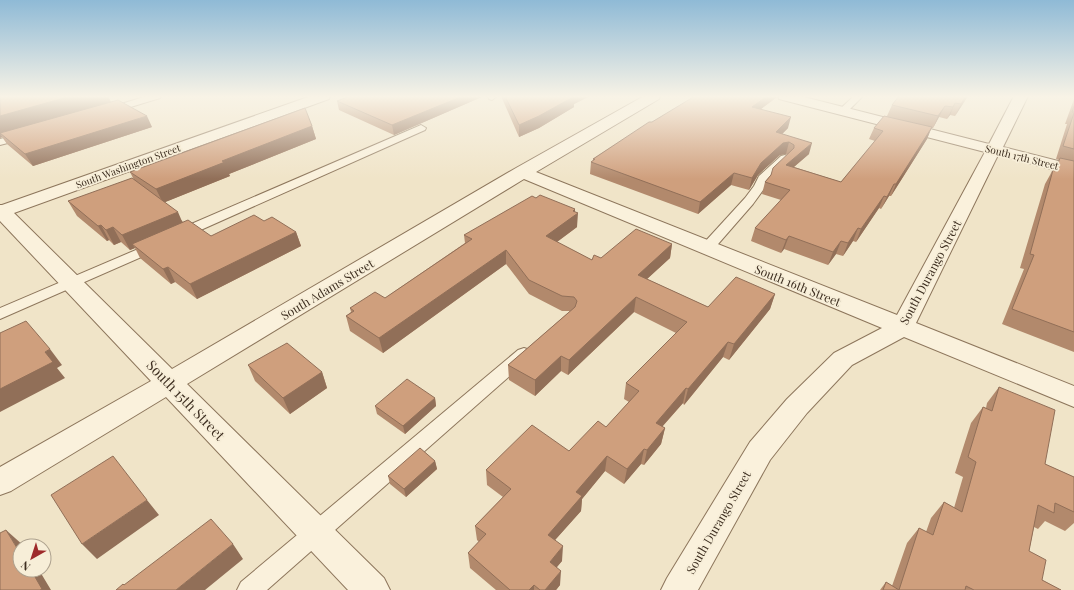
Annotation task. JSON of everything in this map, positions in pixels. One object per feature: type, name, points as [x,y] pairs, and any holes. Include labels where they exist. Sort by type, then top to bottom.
[{"type":"street","name":"South Washington Street","points":[[1,211],[247,124]]},
{"type":"street","name":"South Adams Street","points":[[0,482],[170,383],[522,172],[606,124]]},
{"type":"street","name":"South 17th Street","points":[[892,124],[1074,170]]},
{"type":"street","name":"South Durango Street","points":[[679,590],[760,451],[797,406],[843,359],[902,328],[1007,124]]},
{"type":"street","name":"South 16th Street","points":[[522,172],[1074,397]]},
{"type":"street","name":"South 15th Street","points":[[1,211],[372,590]]},
{"type":"lane","points":[[0,314],[421,128]]},
{"type":"lane","points":[[0,142],[30,134]]},
{"type":"lane","points":[[707,248],[749,202],[760,186],[763,178],[785,158]]},
{"type":"lane","points":[[249,590],[537,342]]},
{"type":"building","points":[[34,124],[123,124],[25,154],[0,133]]},
{"type":"building","points":[[263,124],[311,124],[312,126],[222,161],[225,162],[156,189],[130,172]]},
{"type":"building","points":[[647,124],[784,124],[776,132],[812,143],[786,165],[841,182],[883,131],[874,128],[878,124],[917,124],[932,127],[887,197],[884,196],[861,229],[858,228],[848,243],[841,241],[833,252],[789,236],[786,240],[755,228],[790,190],[765,182],[771,175],[773,168],[794,148],[794,145],[789,142],[783,143],[761,163],[752,178],[734,173],[700,202],[591,162],[595,159],[593,159]]},
{"type":"building","points":[[1070,124],[1074,124],[1074,149],[1063,146]]},
{"type":"building","points":[[1060,158],[1074,161],[1074,332],[1012,309],[1034,255],[1030,254],[1053,170],[1055,171]]},
{"type":"building","points":[[132,178],[178,212],[122,235],[113,227],[106,230],[101,225],[98,226],[68,201]]},
{"type":"building","points":[[540,195],[575,209],[573,211],[578,213],[546,236],[592,260],[594,255],[601,258],[636,229],[672,244],[638,275],[708,307],[736,277],[775,294],[734,344],[728,342],[688,389],[686,388],[656,423],[665,428],[647,450],[644,449],[627,469],[607,456],[576,492],[582,496],[548,535],[563,546],[550,562],[561,571],[545,590],[540,590],[534,585],[529,590],[510,590],[468,553],[486,534],[475,526],[511,489],[486,470],[532,425],[569,451],[598,421],[606,427],[639,391],[626,383],[687,322],[636,297],[569,360],[561,356],[535,380],[508,365],[575,307],[577,301],[574,297],[562,296],[529,280],[506,250],[379,338],[346,316],[354,311],[350,308],[375,292],[385,298],[472,239],[464,235],[532,196],[536,198]]},
{"type":"building","points":[[254,215],[264,221],[272,217],[296,232],[190,284],[168,267],[163,269],[132,244],[188,220],[211,236]]},
{"type":"building","points":[[26,321],[50,349],[45,352],[53,362],[0,389],[0,333]]},
{"type":"building","points":[[287,343],[322,372],[283,398],[248,365]]},
{"type":"building","points":[[407,379],[435,398],[403,426],[375,406]]},
{"type":"building","points":[[999,387],[1055,410],[1045,464],[1074,477],[1074,512],[1055,503],[1054,513],[1038,505],[1029,551],[1046,560],[1042,580],[1061,590],[974,590],[966,586],[965,590],[899,590],[919,528],[933,535],[944,502],[962,512],[976,462],[968,457],[983,407],[992,411]]},
{"type":"building","points":[[420,448],[435,461],[404,489],[388,476]]},
{"type":"building","points":[[113,456],[147,500],[82,544],[51,495]]},
{"type":"building","points":[[211,519],[233,544],[176,590],[116,590],[123,584],[124,585]]},
{"type":"building","points":[[6,530],[12,540],[12,578],[36,578],[42,589],[0,590],[0,533]]},
{"type":"building","points":[[886,582],[899,590],[883,590]]}]
